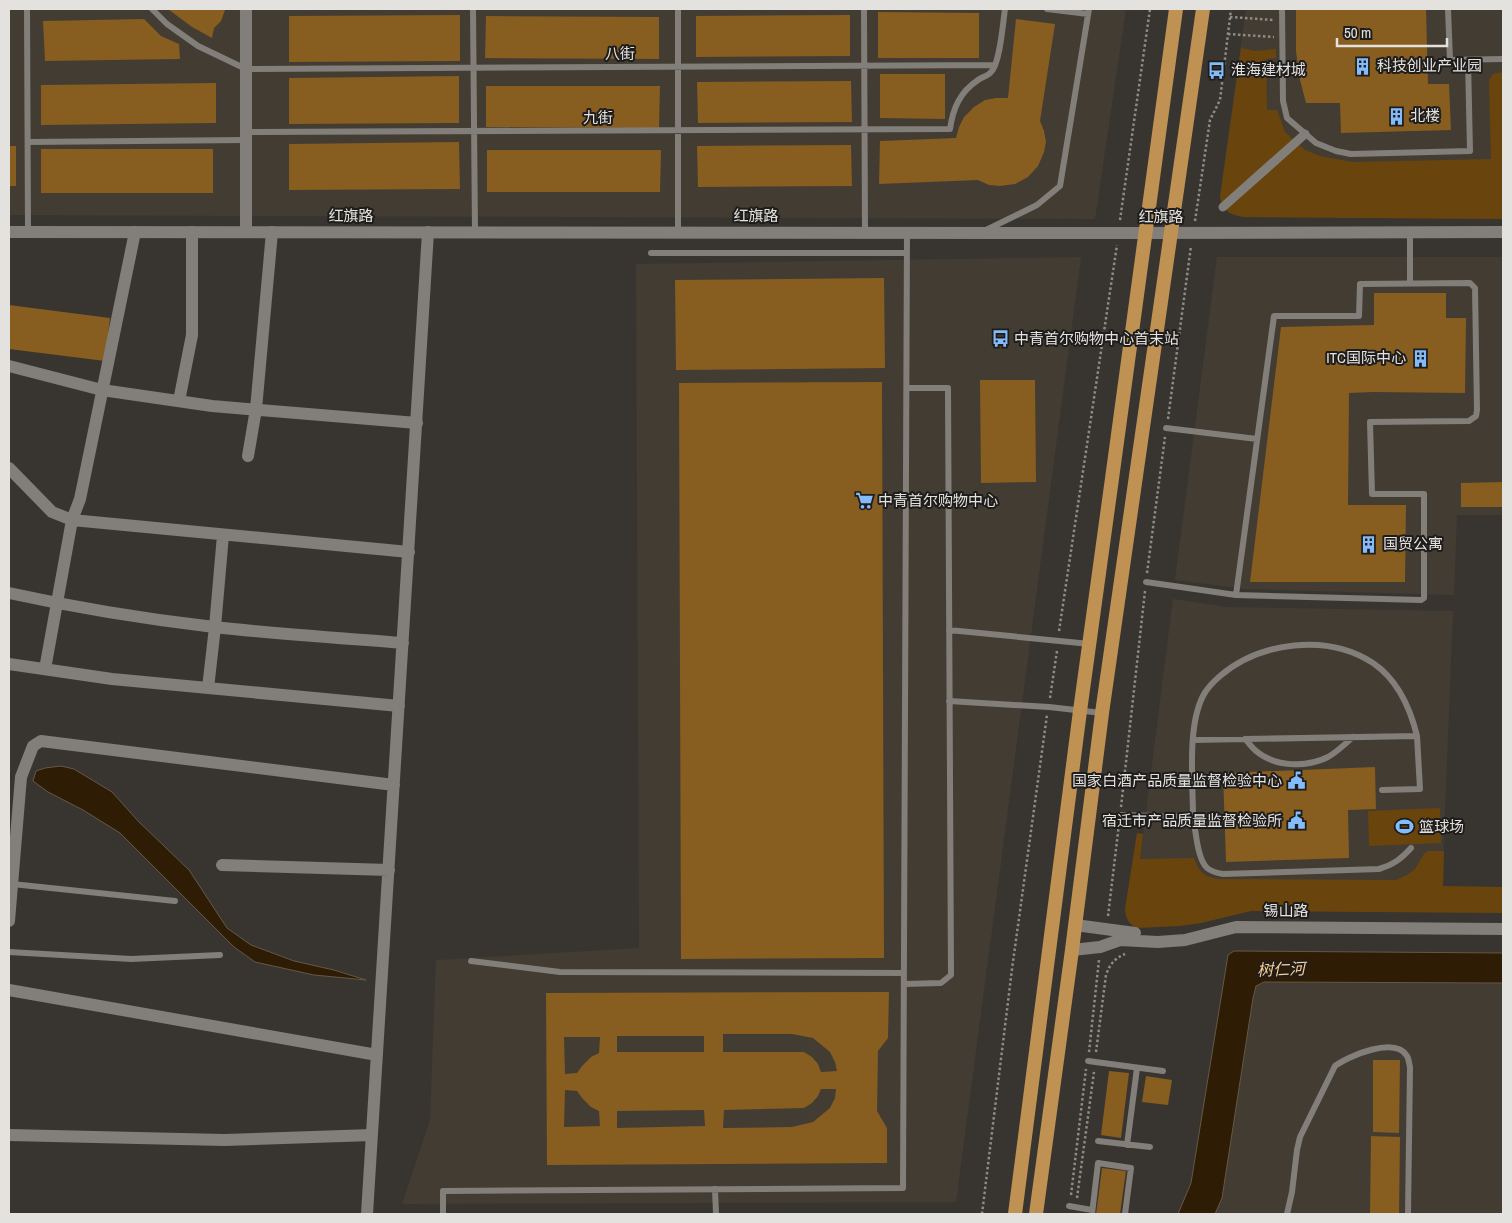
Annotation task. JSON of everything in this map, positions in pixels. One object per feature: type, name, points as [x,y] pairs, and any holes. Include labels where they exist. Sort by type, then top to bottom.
[{"type":"highway","points":[[1015,1214],[1080,711],[1176,9]]},
{"type":"highway","points":[[1036,1214],[1102,712],[1202,9]]},
{"type":"street","points":[[246,9],[246,232]]},
{"type":"street","points":[[1223,207],[1305,134]]},
{"type":"street","name":"红旗路","points":[[9,232],[1503,232]]},
{"type":"street","points":[[45,669],[72,520],[80,500],[135,232]]},
{"type":"street","points":[[179,401],[192,335],[192,232]]},
{"type":"street","points":[[248,456],[256,409],[272,232]]},
{"type":"street","points":[[368,1214],[428,232]]},
{"type":"street","points":[[9,366],[102,390],[212,406],[417,422]]},
{"type":"street","points":[[9,468],[52,512],[72,520],[408,552]]},
{"type":"street","points":[[208,688],[223,535]]},
{"type":"street","points":[[9,593],[58,604],[143,618],[215,627],[403,643]]},
{"type":"street","points":[[9,664],[112,679],[399,706]]},
{"type":"street","points":[[9,921],[20,777],[33,746],[41,741],[394,785]]},
{"type":"street","points":[[222,865],[389,870]]},
{"type":"street","name":"锡山路","points":[[1075,925],[1159,935],[1189,932],[1236,919],[1503,920]]},
{"type":"street","name":"锡山路","points":[[1072,950],[1100,947],[1120,940],[1158,942],[1185,940],[1236,927],[1503,929]]},
{"type":"street","points":[[9,990],[377,1055]]},
{"type":"street","points":[[9,1135],[224,1140],[372,1135]]},
{"type":"lane","points":[[27,9],[28,232]]},
{"type":"lane","points":[[152,9],[167,24],[198,46],[246,69]]},
{"type":"lane","points":[[473,9],[475,232]]},
{"type":"lane","points":[[678,9],[678,232]]},
{"type":"lane","points":[[864,9],[865,233]]},
{"type":"lane","points":[[995,65],[998,58],[1005,9]]},
{"type":"lane","points":[[980,233],[1037,205],[1060,186],[1088,11],[1047,9]]},
{"type":"lane","points":[[1282,9],[1283,101],[1287,118],[1316,143],[1336,151],[1351,154],[1470,151],[1468,60]]},
{"type":"lane","points":[[1448,9],[1450,60],[1503,59]]},
{"type":"lane","name":"九街","points":[[28,142],[474,131],[950,129],[953,111],[961,96],[978,80],[992,72],[995,65]]},
{"type":"lane","name":"八街","points":[[246,69],[995,65]]},
{"type":"lane","points":[[444,1214],[443,1191],[903,1188],[907,233]]},
{"type":"lane","points":[[1410,233],[1410,283]]},
{"type":"lane","points":[[651,253],[907,253]]},
{"type":"lane","points":[[1146,582],[1236,595],[1422,600],[1424,598],[1424,494],[1372,494],[1370,422],[1469,421],[1476,416],[1478,410],[1475,288],[1470,283],[1360,284],[1359,316],[1274,316],[1236,595]]},
{"type":"lane","points":[[904,984],[942,983],[950,975],[948,388],[907,388]]},
{"type":"lane","points":[[1166,428],[1257,439]]},
{"type":"lane","points":[[949,630],[1090,644]]},
{"type":"lane","points":[[1382,790],[1420,789],[1417,736],[1406,702],[1386,673],[1372,662],[1330,647],[1302,645],[1276,648],[1248,658],[1230,668],[1209,686],[1200,703],[1193,740],[1193,817],[1200,855],[1206,867],[1213,872],[1223,874],[1378,869],[1390,866],[1412,848]]},
{"type":"lane","points":[[949,701],[1102,712]]},
{"type":"lane","points":[[1193,740],[1417,736]]},
{"type":"lane","points":[[1246,739],[1256,751],[1277,762],[1302,763],[1321,760],[1329,756],[1353,737]]},
{"type":"lane","points":[[1120,815],[1193,817]]},
{"type":"lane","points":[[12,884],[174,901]]},
{"type":"lane","points":[[9,952],[131,959],[220,955]]},
{"type":"lane","points":[[471,961],[560,972],[904,973]]},
{"type":"lane","points":[[1287,1214],[1300,1136],[1334,1066],[1359,1054],[1389,1047],[1403,1051],[1408,1057],[1410,1067],[1408,1214]]},
{"type":"lane","points":[[1091,1061],[1162,1071]]},
{"type":"lane","points":[[1127,1144],[1138,1068]]},
{"type":"lane","points":[[1098,1141],[1150,1147]]},
{"type":"lane","points":[[1073,1207],[1092,1212],[1098,1163],[1131,1168],[1125,1214]]},
{"type":"lane","points":[[716,1189],[716,1214]]},
{"type":"path","points":[[982,1214],[1012,969],[1150,9]]},
{"type":"path","points":[[1106,930],[1146,582],[1166,428],[1210,120],[1220,100],[1231,9]]},
{"type":"path","points":[[1230,17],[1283,20]]},
{"type":"path","points":[[1228,34],[1283,38]]},
{"type":"path","points":[[1073,1207],[1091,1061],[1100,947]]},
{"type":"path","points":[[1073,1207],[1091,1061],[1106,974],[1110,964],[1123,954],[1131,953]]},
{"type":"shaded area","points":[[9,9],[1126,9],[1095,219],[9,215]]},
{"type":"shaded area","points":[[1246,9],[1503,9],[1503,219],[1244,217],[1228,213],[1220,198],[1221,186]]},
{"type":"shaded area","points":[[1241,48],[1255,51],[1276,49],[1276,58],[1266,59],[1267,110],[1277,110],[1285,132],[1305,150],[1320,156],[1352,162],[1491,159],[1489,80],[1493,74],[1503,72],[1503,219],[1244,217],[1228,212],[1220,198]]},
{"type":"shaded area","points":[[1081,257],[956,1202],[402,1204],[430,1120],[436,960],[639,948],[636,264]]},
{"type":"shaded area","points":[[1217,257],[1503,257],[1503,515],[1457,515],[1454,595],[1245,589],[1175,580]]},
{"type":"shaded area","points":[[1173,599],[1226,607],[1453,611],[1442,886],[1137,883]]},
{"type":"shaded area","name":"篮球场","points":[[1440,808],[1441,843],[1369,846],[1368,811]]},
{"type":"shaded area","points":[[1137,833],[1143,834],[1140,859],[1194,858],[1203,873],[1209,877],[1219,879],[1396,880],[1415,869],[1428,851],[1444,851],[1443,886],[1503,887],[1503,913],[1251,911],[1201,923],[1136,928],[1128,920],[1125,909]]},
{"type":"shaded area","points":[[1264,982],[1503,983],[1503,1214],[1215,1214],[1222,1198],[1253,998],[1256,986]]},
{"type":"water","points":[[61,766],[74,769],[112,792],[139,822],[189,870],[227,928],[251,945],[294,961],[334,970],[366,980],[314,975],[255,962],[234,947],[120,833],[83,810],[48,792],[33,781],[36,771]]},
{"type":"water","name":"树仁河","points":[[1234,951],[1503,953],[1503,983],[1264,982],[1256,986],[1222,1198],[1215,1214],[1178,1214],[1191,1183],[1228,955]]},
{"type":"building","points":[[168,9],[225,10],[221,21],[214,28],[212,38],[192,27]]},
{"type":"building","name":"科技创业产业园","points":[[1296,9],[1426,9],[1428,84],[1449,84],[1451,130],[1341,133],[1340,103],[1306,103],[1300,80],[1296,51]]},
{"type":"building","points":[[878,12],[979,13],[979,58],[878,58]]},
{"type":"building","points":[[460,15],[460,61],[289,62],[289,16]]},
{"type":"building","points":[[850,15],[850,56],[696,57],[696,16]]},
{"type":"building","points":[[486,16],[659,17],[659,59],[485,58]]},
{"type":"building","points":[[144,19],[161,36],[179,44],[180,59],[45,61],[43,21]]},
{"type":"building","points":[[1016,19],[1055,24],[1040,121],[1046,142],[1038,166],[1028,177],[1015,184],[1000,186],[989,185],[978,180],[879,184],[880,141],[956,138],[964,117],[974,107],[985,100],[1008,98]]},
{"type":"building","points":[[880,74],[945,74],[945,119],[880,118]]},
{"type":"building","points":[[459,76],[459,123],[289,124],[289,78]]},
{"type":"building","points":[[851,81],[852,122],[698,123],[697,82]]},
{"type":"building","points":[[216,83],[216,123],[41,125],[41,85]]},
{"type":"building","points":[[486,86],[660,86],[659,128],[486,127]]},
{"type":"building","points":[[459,142],[460,189],[289,190],[289,144]]},
{"type":"building","points":[[851,145],[852,186],[698,187],[697,146]]},
{"type":"building","points":[[9,146],[16,146],[16,186],[9,186]]},
{"type":"building","points":[[41,149],[213,149],[213,193],[41,193]]},
{"type":"building","points":[[487,150],[661,150],[660,192],[487,192]]},
{"type":"building","points":[[884,278],[885,368],[676,370],[675,280]]},
{"type":"building","points":[[1374,293],[1446,293],[1446,318],[1466,318],[1465,393],[1349,393],[1348,505],[1406,505],[1405,582],[1250,582],[1281,327],[1374,325]]},
{"type":"building","points":[[9,305],[110,318],[105,361],[9,349]]},
{"type":"building","points":[[980,380],[1035,380],[1036,482],[981,483]]},
{"type":"building","points":[[882,382],[884,958],[681,959],[679,383]]},
{"type":"building","points":[[1503,482],[1503,507],[1461,507],[1461,483]]},
{"type":"building","points":[[1375,767],[1376,809],[1348,810],[1349,858],[1226,862],[1223,773]]},
{"type":"building","points":[[889,992],[888,1038],[878,1051],[877,1111],[887,1128],[887,1163],[547,1165],[546,993]],"holes":[[[723,1034],[792,1034],[813,1038],[830,1052],[837,1071],[821,1072],[818,1064],[804,1052],[723,1052]],[[617,1036],[704,1036],[704,1052],[617,1052]],[[564,1037],[600,1037],[599,1053],[591,1057],[577,1073],[565,1074]],[[821,1089],[836,1089],[835,1098],[830,1108],[813,1122],[792,1127],[723,1128],[724,1110],[804,1108],[812,1103]],[[565,1090],[577,1091],[591,1107],[599,1111],[600,1126],[564,1127]],[[704,1110],[705,1126],[617,1128],[617,1111]]]},
{"type":"building","points":[[1373,1060],[1400,1060],[1399,1133],[1373,1132]]},
{"type":"building","points":[[1109,1071],[1129,1073],[1121,1138],[1101,1135]]},
{"type":"building","points":[[1146,1076],[1172,1080],[1168,1105],[1142,1102]]},
{"type":"building","points":[[1371,1136],[1400,1137],[1399,1214],[1370,1214]]},
{"type":"building","points":[[1102,1168],[1126,1171],[1120,1214],[1096,1214]]},
{"type":"place","name":"科技创业产业园","points":[[1363,66]]},
{"type":"place","name":"淮海建材城","points":[[1217,70]]},
{"type":"place","name":"北楼","points":[[1396,116]]},
{"type":"place","name":"中青首尔购物中心首末站","points":[[1000,339]]},
{"type":"place","name":"ITC国际中心","points":[[1420,358]]},
{"type":"place","name":"中青首尔购物中心","points":[[864,501]]},
{"type":"place","name":"国贸公寓","points":[[1369,544]]},
{"type":"place","name":"国家白酒产品质量监督检验中心","points":[[1296,781]]},
{"type":"place","name":"宿迁市产品质量监督检验所","points":[[1296,821]]},
{"type":"place","name":"篮球场","points":[[1405,827]]}]
